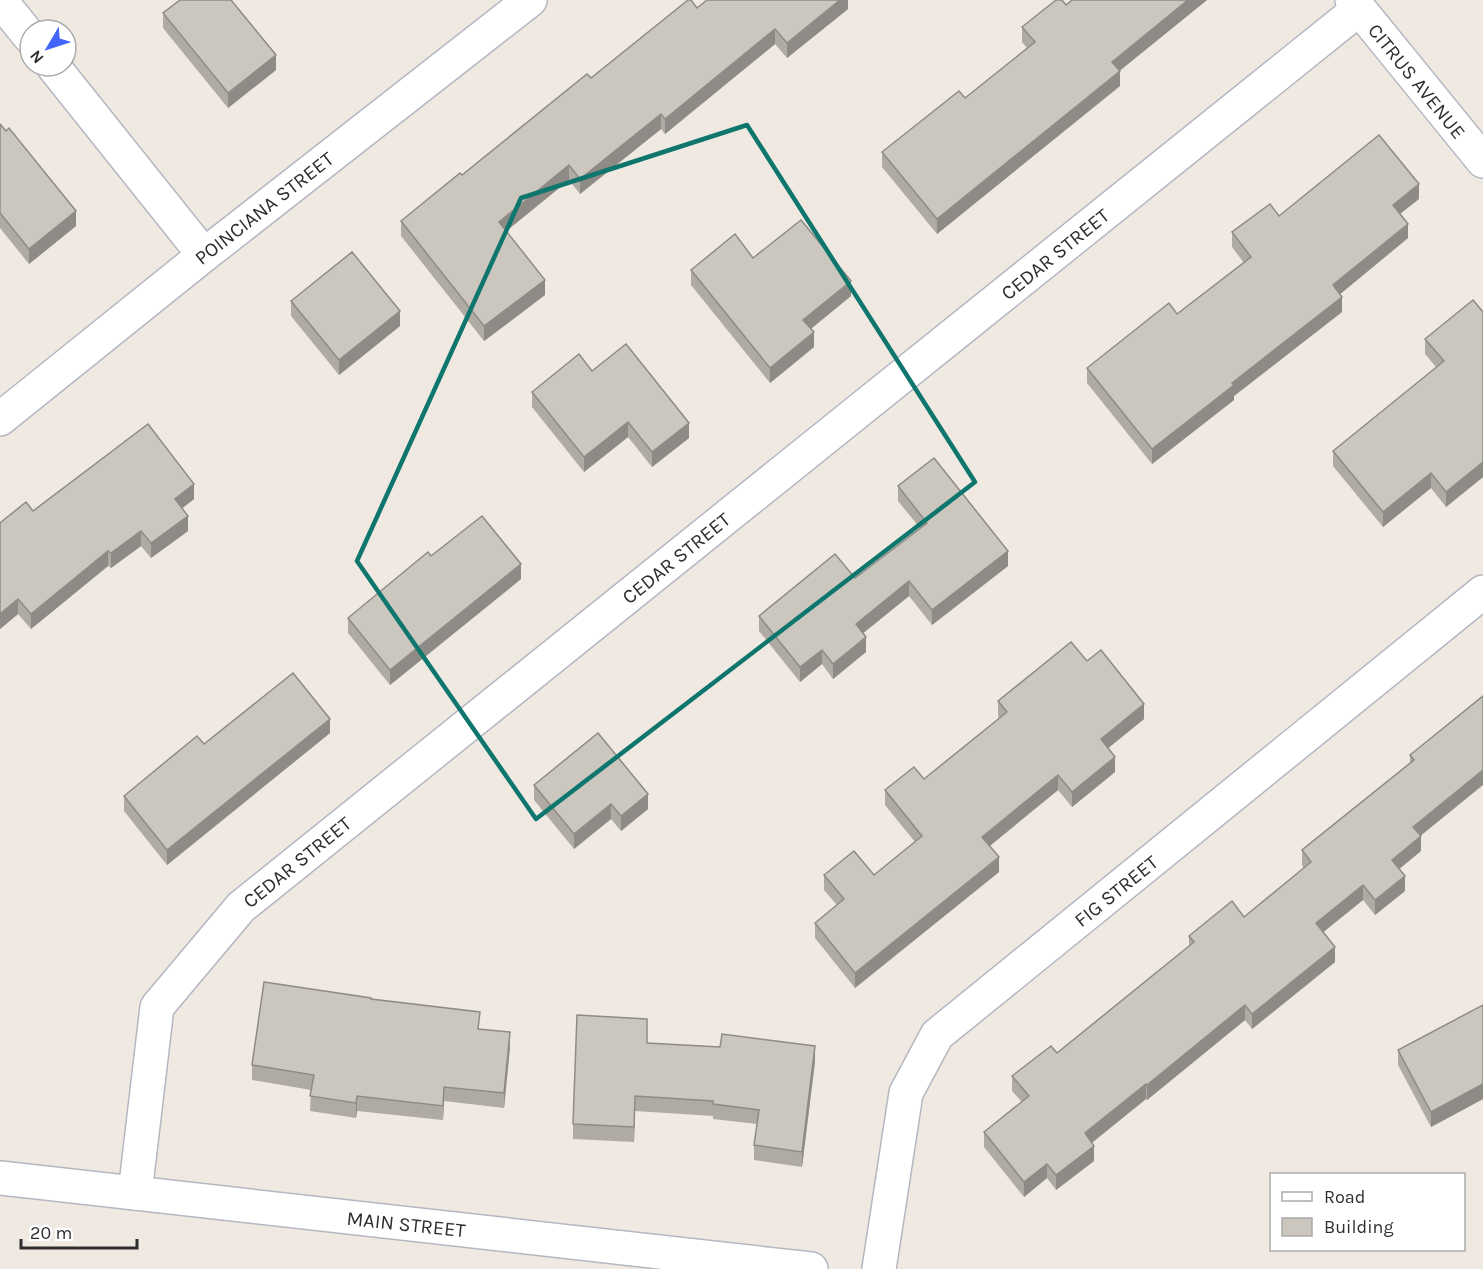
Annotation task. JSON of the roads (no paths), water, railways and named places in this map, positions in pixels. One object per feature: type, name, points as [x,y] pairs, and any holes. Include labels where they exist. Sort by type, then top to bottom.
[{"type":"street","points":[[0,0],[18,22]]},
{"type":"street","name":"POINCIANA STREET","points":[[0,419],[204,255],[530,0]]},
{"type":"street","name":"CITRUS AVENUE","points":[[1355,5],[1483,161]]},
{"type":"street","name":"CEDAR STREET","points":[[135,1193],[157,1007],[241,907],[1355,5]]},
{"type":"street","points":[[63,78],[204,255]]},
{"type":"street","name":"FIG STREET","points":[[879,1269],[906,1094],[937,1035],[1483,592]]},
{"type":"street","name":"MAIN STREET","points":[[0,1178],[811,1269]]}]
